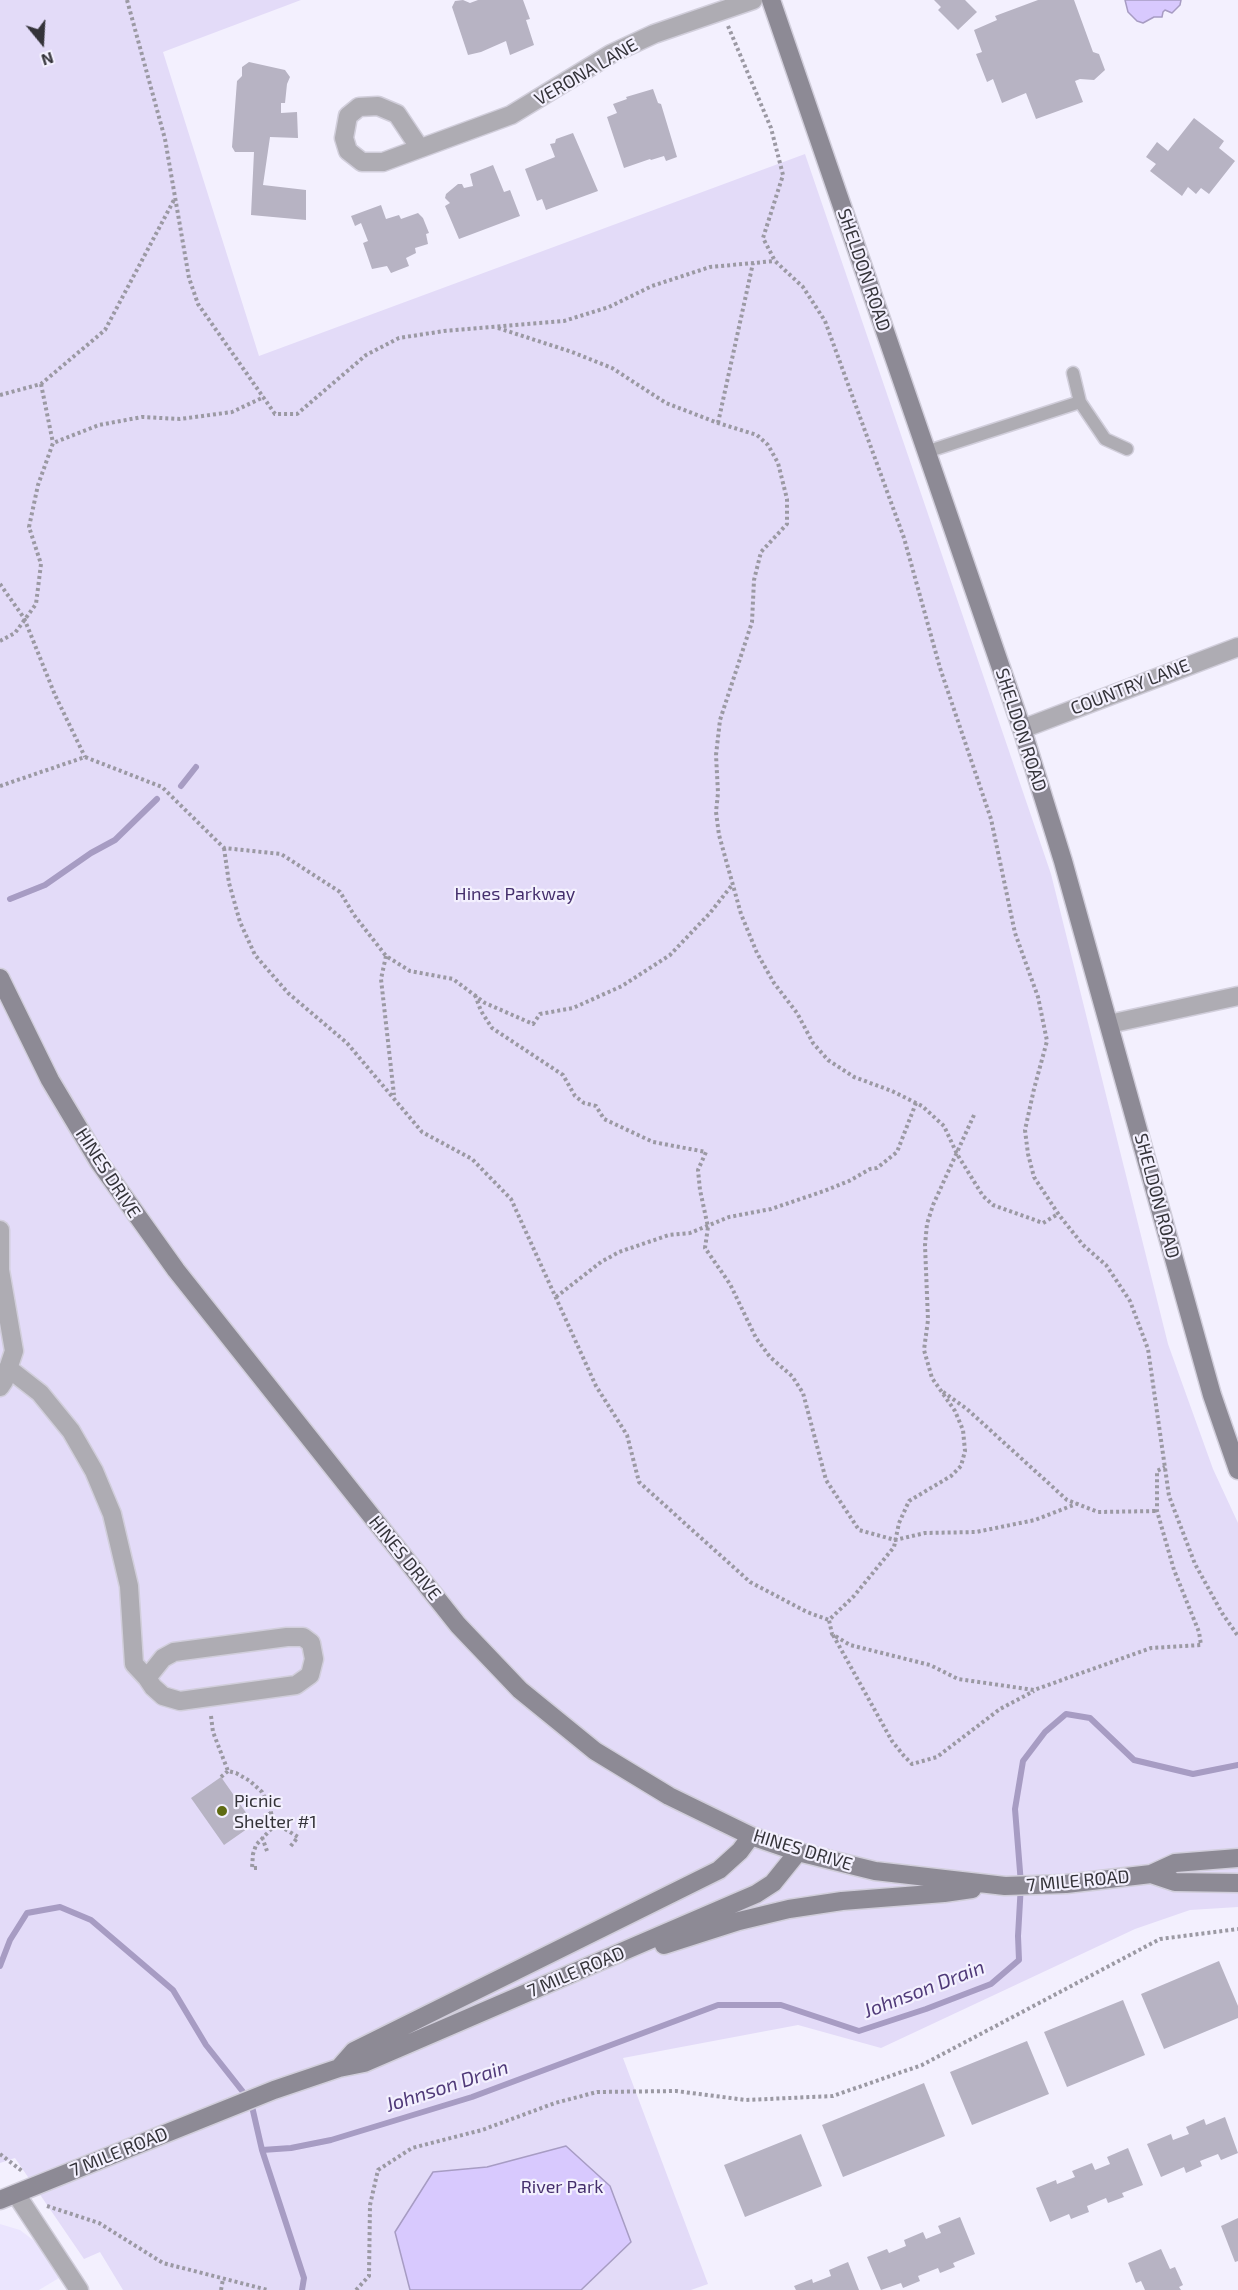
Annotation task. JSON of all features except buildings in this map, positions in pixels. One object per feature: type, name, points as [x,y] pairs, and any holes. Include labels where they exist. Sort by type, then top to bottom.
[{"type":"street","name":"VERONA LANE","points":[[419,147],[511,115],[611,54],[654,34],[753,0]]},
{"type":"street","name":"SHELDON ROAD","points":[[771,0],[1022,729],[1063,861],[1212,1395],[1238,1470]]},
{"type":"street","name":"COUNTRY LANE","points":[[1022,729],[1238,647]]},
{"type":"street","name":"HINES DRIVE","points":[[0,978],[50,1080],[99,1162],[141,1224],[458,1625],[520,1689],[595,1750],[669,1796],[751,1836],[798,1852],[875,1871],[1001,1886]]},
{"type":"street","points":[[1109,1024],[1238,996]]},
{"type":"street","points":[[0,1230],[0,1269],[14,1351],[4,1381],[0,1386]]},
{"type":"street","points":[[8,1368],[40,1393],[71,1431],[94,1471],[112,1514],[129,1586],[134,1664],[163,1696],[180,1701],[296,1685],[310,1675],[314,1659],[311,1643],[303,1637],[287,1637],[174,1652],[163,1658],[147,1678]]},
{"type":"street","name":"7 MILE ROAD","points":[[339,2068],[354,2051],[719,1870],[740,1851],[751,1836]]},
{"type":"street","name":"7 MILE ROAD","points":[[8,2197],[274,2090],[339,2068],[364,2063],[756,1894],[773,1883],[798,1852]]},
{"type":"street","name":"7 MILE ROAD","points":[[1001,1886],[1066,1884],[1151,1874],[1174,1863],[1238,1858]]},
{"type":"street","name":"7 MILE ROAD","points":[[1151,1874],[1175,1882],[1238,1883]]},
{"type":"street","points":[[568,1975],[739,1921],[789,1909],[842,1901],[1001,1886]]},
{"type":"street","points":[[8,2197],[79,2290]]},
{"type":"lane","points":[[1073,373],[1080,402],[1105,439],[1127,449]]},
{"type":"lane","points":[[927,452],[1080,402]]},
{"type":"path","points":[[127,0],[165,139],[189,278],[198,304],[275,414],[297,414],[366,355],[399,338],[444,331],[564,321],[609,307],[652,286],[710,267],[775,261]]},
{"type":"path","points":[[722,11],[771,128],[783,175],[763,238],[775,261],[803,287],[825,321],[904,538],[940,668],[991,819],[1015,933],[1038,997],[1047,1041],[1025,1130],[1034,1177],[1083,1245],[1106,1265],[1130,1301],[1148,1349],[1169,1496],[1196,1564],[1222,1613],[1238,1635]]},
{"type":"path","points":[[0,395],[40,384],[105,330],[175,198]]},
{"type":"path","points":[[718,423],[753,263]]},
{"type":"path","points":[[498,328],[572,352],[612,368],[666,403],[757,435],[768,445],[778,463],[787,499],[787,524],[761,552],[754,580],[752,622],[720,720],[716,755],[718,793],[716,812],[719,835],[732,884],[757,953],[774,983],[797,1013],[813,1043],[828,1060],[854,1077],[916,1103],[944,1126],[957,1154],[983,1196],[993,1205],[1043,1223],[1059,1214]]},
{"type":"path","points":[[0,641],[15,633],[36,604],[41,564],[28,527],[38,485],[53,443],[40,384]]},
{"type":"path","points":[[53,443],[99,425],[142,417],[180,419],[232,412],[264,397]]},
{"type":"path","points":[[0,584],[24,618],[55,695],[85,757]]},
{"type":"path","points":[[0,786],[85,757],[162,787],[224,848],[229,884],[240,921],[255,955],[288,993],[348,1043],[422,1132],[472,1159],[511,1199],[596,1386],[627,1435],[639,1482],[750,1582],[807,1612],[829,1620]]},
{"type":"path","points":[[224,848],[281,854],[340,892],[354,915],[386,956],[410,971],[453,979],[485,1003],[533,1024],[540,1014],[573,1008],[622,986],[670,955],[710,913],[732,884]]},
{"type":"path","points":[[386,956],[381,979],[394,1096]]},
{"type":"path","points":[[475,995],[481,1011],[492,1028],[557,1070],[563,1075],[575,1096],[584,1103],[596,1106],[604,1119],[653,1142],[706,1152],[698,1170],[708,1227],[705,1248],[730,1284],[756,1338],[770,1358],[792,1376],[803,1393],[826,1480],[859,1530],[895,1540],[925,1533],[986,1530],[1035,1520],[1076,1504]]},
{"type":"path","points":[[555,1298],[601,1262],[619,1252],[661,1237],[690,1233],[729,1217],[771,1209],[849,1181],[870,1169],[877,1168],[897,1152],[916,1103]]},
{"type":"path","points":[[829,1620],[854,1596],[894,1547],[899,1523],[909,1501],[951,1476],[961,1466],[965,1451],[963,1430],[955,1411],[932,1378],[924,1350],[928,1320],[925,1245],[927,1224],[933,1205],[974,1115]]},
{"type":"path","points":[[940,1390],[967,1409],[1067,1500],[1098,1512],[1157,1511]]},
{"type":"path","points":[[829,1620],[832,1634],[892,1741],[912,1764],[937,1757],[1000,1709],[1035,1690],[1151,1648],[1201,1645],[1199,1632],[1174,1570],[1157,1511],[1157,1471],[1165,1467]]},
{"type":"path","points":[[832,1634],[850,1645],[930,1665],[958,1679],[1035,1690]]},
{"type":"path","points":[[208,1697],[213,1732],[228,1771]]},
{"type":"path","points":[[221,1777],[228,1771]]},
{"type":"path","points":[[228,1771],[236,1773],[261,1792],[271,1813],[274,1826]]},
{"type":"path","points":[[254,1824],[271,1813]]},
{"type":"path","points":[[257,1868],[252,1868],[256,1845],[274,1826]]},
{"type":"path","points":[[274,1826],[285,1829],[298,1837],[290,1847]]},
{"type":"path","points":[[262,1837],[267,1851]]},
{"type":"path","points":[[356,2290],[369,2276],[370,2205],[378,2170],[412,2148],[482,2130],[555,2103],[597,2092],[676,2091],[746,2100],[832,2096],[922,2065],[1160,1939],[1238,1929]]},
{"type":"path","points":[[0,2154],[25,2173]]},
{"type":"path","points":[[44,2205],[99,2223],[164,2263],[268,2290]]},
{"type":"path","points":[[221,2290],[223,2279]]},
{"type":"shaded area","points":[[1125,0],[1181,0],[1180,5],[1172,13],[1165,10],[1162,17],[1154,17],[1143,23],[1137,21],[1128,12]]},
{"type":"shaded area","points":[[566,2146],[610,2186],[631,2242],[581,2290],[410,2290],[395,2232],[433,2172],[487,2167]]},
{"type":"shaded area","points":[[0,2224],[20,2230],[37,2243],[59,2278],[39,2290],[0,2290]]},
{"type":"green space","name":"Hines Parkway","points":[[0,0],[301,0],[163,52],[259,356],[805,154],[1051,874],[1168,1344],[1213,1469],[1238,1523],[1238,1907],[1190,1910],[1135,1929],[881,2048],[798,2025],[623,2058],[708,2284],[691,2290],[123,2290],[100,2252],[84,2259],[15,2158],[0,2163]]},
{"type":"waterway","points":[[181,786],[196,767]]},
{"type":"waterway","points":[[10,899],[45,885],[91,853],[115,840],[157,799]]},
{"type":"waterway","name":"Johnson Drain","points":[[262,2150],[291,2148],[331,2140],[472,2097],[718,2005],[781,2005],[859,2031],[991,1984],[1019,1960],[1021,1884],[1015,1809],[1023,1761],[1045,1732],[1066,1714],[1090,1718],[1134,1760],[1193,1774],[1238,1765]]},
{"type":"waterway","points":[[0,1966],[10,1940],[27,1913],[60,1907],[91,1920],[173,1990],[206,2045],[251,2102],[262,2150],[304,2278],[302,2290]]},
{"type":"place","name":"Picnic Shelter #1","points":[[222,1811]]},
{"type":"park label","name":"River Park","points":[[562,2187]]}]
